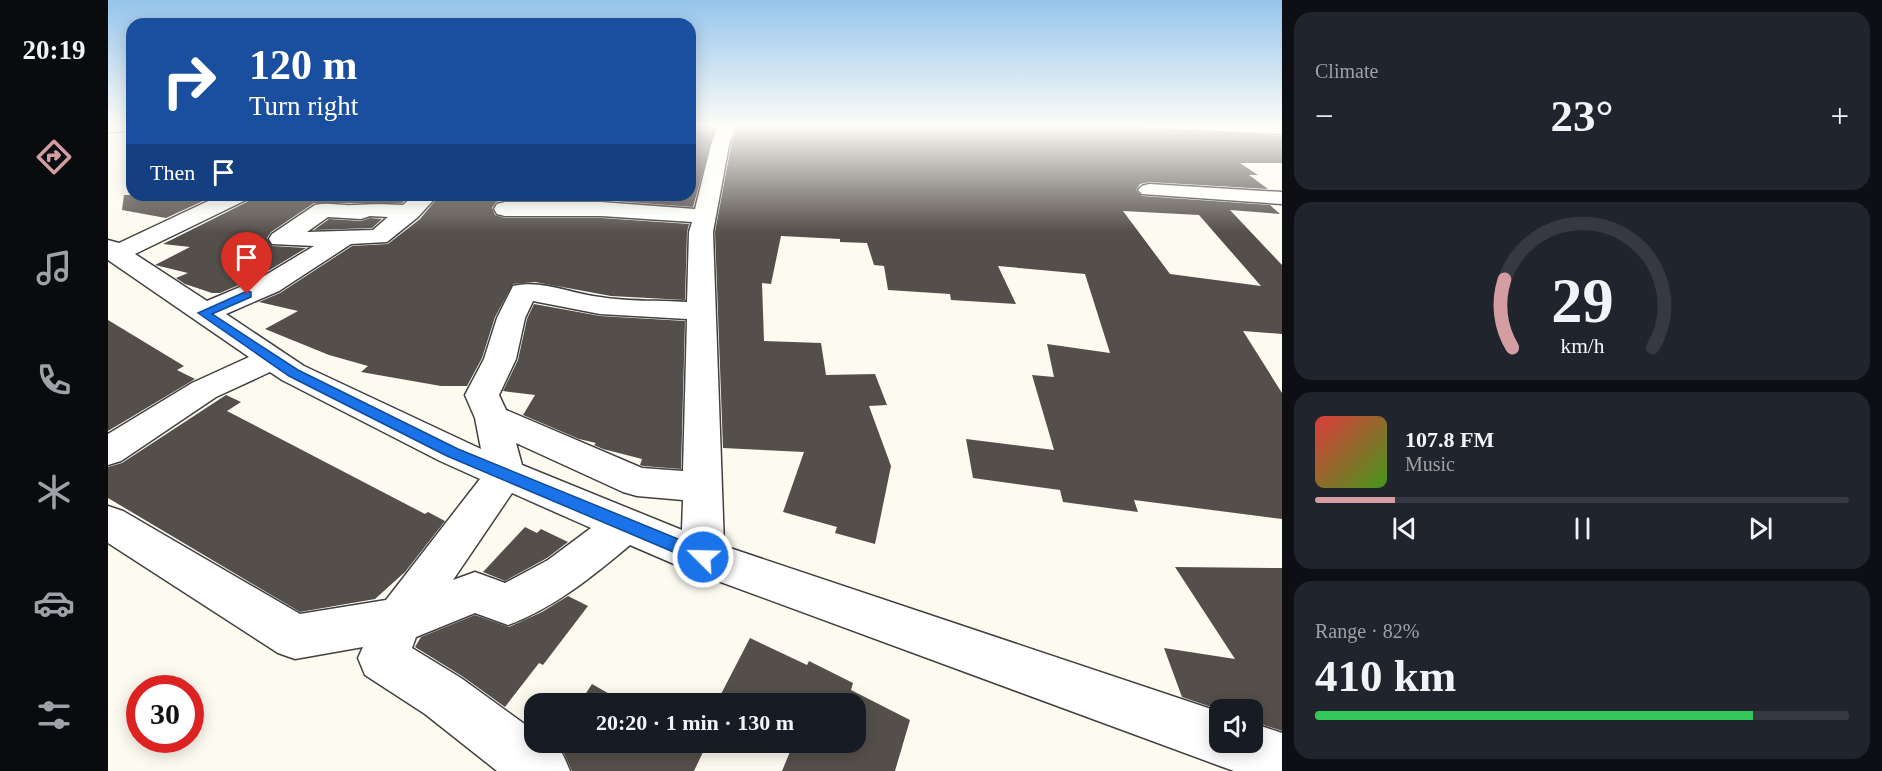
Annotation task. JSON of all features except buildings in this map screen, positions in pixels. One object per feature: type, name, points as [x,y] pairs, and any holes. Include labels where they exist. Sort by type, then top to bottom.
[{"type":"street","points":[[703,557],[701,232],[716,161]]},
{"type":"street","points":[[1149,190],[1282,198]]},
{"type":"street","points":[[116,261],[227,201]]},
{"type":"street","points":[[204,313],[269,285],[346,237],[380,237],[419,203]]},
{"type":"street","points":[[343,239],[280,239],[323,210],[361,212],[366,209],[419,203]]},
{"type":"street","points":[[505,210],[601,209],[704,216]]},
{"type":"street","points":[[116,261],[204,313],[293,373],[442,447],[703,557],[1209,735]]},
{"type":"street","points":[[542,771],[443,696],[383,658],[399,620],[505,474],[492,418],[482,395],[500,359],[511,318],[523,292],[556,296],[600,306],[701,311]]},
{"type":"street","points":[[108,452],[204,390],[272,359]]},
{"type":"street","points":[[492,418],[638,482],[702,487]]},
{"type":"street","points":[[108,522],[296,637],[412,617],[474,592],[508,605],[564,573],[625,525]]},
{"type":"street","points":[[1260,753],[1282,761]]},
{"type":"route","points":[[247,294],[204,313],[293,373],[453,452],[703,557]]}]
